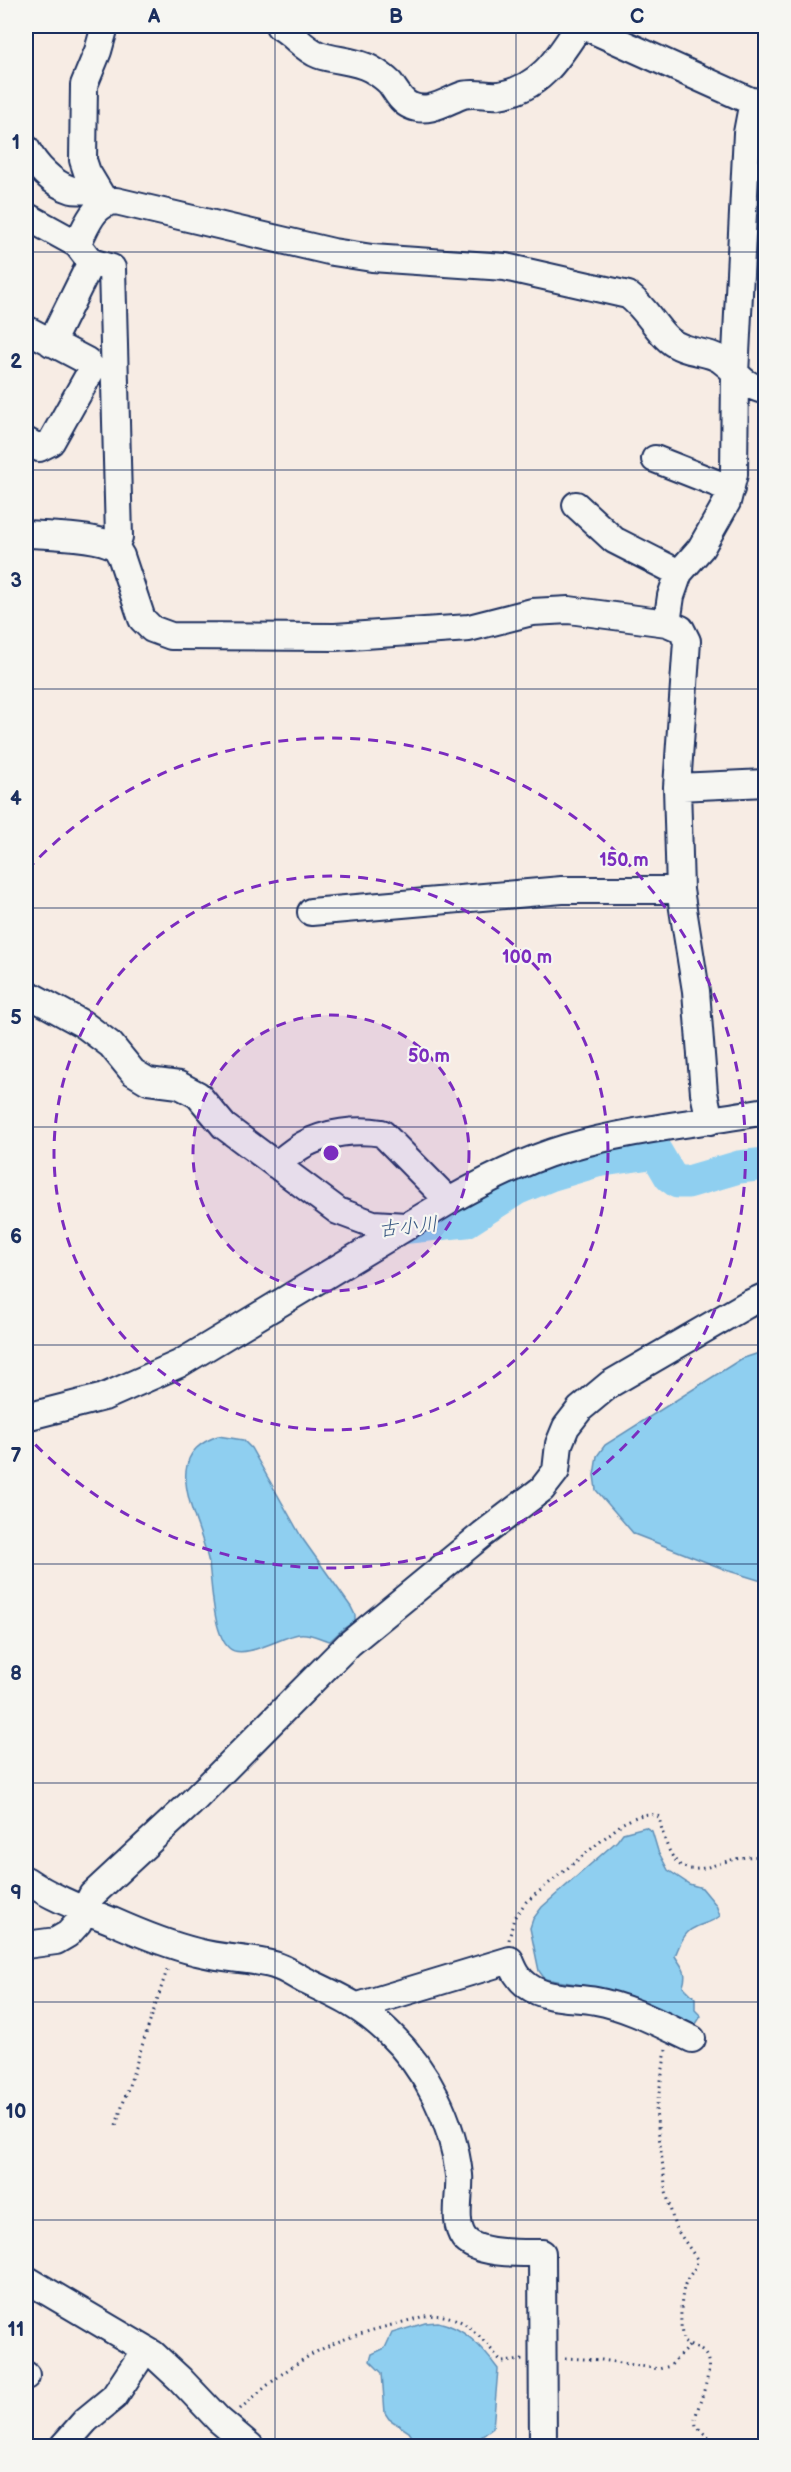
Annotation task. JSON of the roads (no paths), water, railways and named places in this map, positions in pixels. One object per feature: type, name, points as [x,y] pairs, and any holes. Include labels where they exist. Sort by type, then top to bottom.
[{"type":"street","points":[[101,195],[87,172],[84,160],[84,85],[105,26]]},
{"type":"street","points":[[279,26],[313,52],[354,62],[371,69],[388,81],[409,106],[422,109],[440,106],[465,94],[499,95],[525,85],[544,74],[555,63],[579,26]]},
{"type":"street","points":[[584,26],[610,31],[759,104],[747,133],[735,374],[734,474],[727,502],[701,548],[680,573],[671,596],[667,623]]},
{"type":"street","points":[[26,148],[34,164],[52,179],[73,190],[101,195],[116,201],[333,252],[372,258],[506,267],[628,295],[643,306],[669,340],[687,350],[720,358],[749,387],[765,391]]},
{"type":"street","points":[[51,343],[84,253],[101,195]]},
{"type":"street","points":[[26,216],[112,268],[119,537],[115,547]]},
{"type":"street","points":[[26,329],[87,361],[92,369],[51,442],[39,448],[26,441]]},
{"type":"street","points":[[655,459],[731,489]]},
{"type":"street","points":[[576,505],[614,540],[680,573]]},
{"type":"street","points":[[26,534],[58,535],[101,542],[115,547],[121,556],[142,619],[152,629],[171,636],[335,637],[469,628],[532,612],[568,610],[667,623],[681,629],[687,641],[677,787],[680,890],[696,991],[704,1093],[710,1121]]},
{"type":"street","points":[[677,787],[765,783]]},
{"type":"street","points":[[311,912],[562,890],[680,890]]},
{"type":"street","points":[[26,993],[83,1024],[111,1045],[133,1072],[148,1081],[179,1085],[198,1095],[224,1125],[338,1211],[372,1224],[406,1226]]},
{"type":"street","points":[[26,1418],[105,1397],[178,1364],[493,1176],[566,1148],[622,1135],[765,1111]]},
{"type":"street","points":[[276,1165],[303,1145],[321,1138],[351,1131],[382,1134],[449,1201]]},
{"type":"street","points":[[26,1945],[56,1941],[68,1934],[92,1895],[191,1803],[350,1644],[483,1534],[542,1489],[556,1471],[559,1444],[566,1427],[580,1409],[610,1384],[765,1296]]},
{"type":"street","points":[[26,1880],[40,1890],[84,1910],[198,1953],[274,1965],[358,2006],[388,2032],[408,2054],[442,2109],[454,2145],[459,2176],[458,2219],[462,2237],[473,2246],[507,2253],[542,2253],[543,2446]]},
{"type":"street","points":[[358,2006],[510,1960],[517,1977],[540,1993],[607,2004],[682,2034]]},
{"type":"street","points":[[26,2279],[145,2350],[180,2379],[223,2424],[250,2446]]},
{"type":"street","points":[[63,2446],[86,2420],[114,2397],[145,2350]]},
{"type":"water","points":[[766,1351],[765,1582],[729,1571],[634,1534],[596,1490],[594,1475],[597,1456],[605,1445],[741,1359]]},
{"type":"water","points":[[218,1436],[243,1440],[251,1448],[302,1538],[351,1607],[355,1621],[330,1641],[299,1634],[244,1652],[229,1648],[224,1641],[216,1621],[209,1564],[186,1482],[189,1458],[201,1444]]},
{"type":"water","points":[[645,1827],[652,1831],[658,1851],[668,1870],[689,1884],[702,1888],[716,1905],[720,1916],[687,1933],[675,1956],[685,1973],[683,1986],[695,1998],[695,2010],[701,2016],[694,2027],[582,1985],[545,1979],[539,1971],[530,1928],[533,1919],[542,1907],[617,1841],[623,1833]]},
{"type":"water","points":[[438,2322],[465,2334],[486,2353],[498,2369],[493,2428],[473,2443],[460,2446],[426,2446],[415,2441],[409,2432],[389,2419],[385,2413],[382,2373],[370,2361],[372,2354],[385,2348],[392,2333],[425,2323]]},
{"type":"waterway","name":"古小川","points":[[390,1229],[466,1221],[516,1189],[550,1175],[597,1161],[656,1152],[670,1176],[678,1182],[688,1182],[739,1167],[766,1164]]}]
